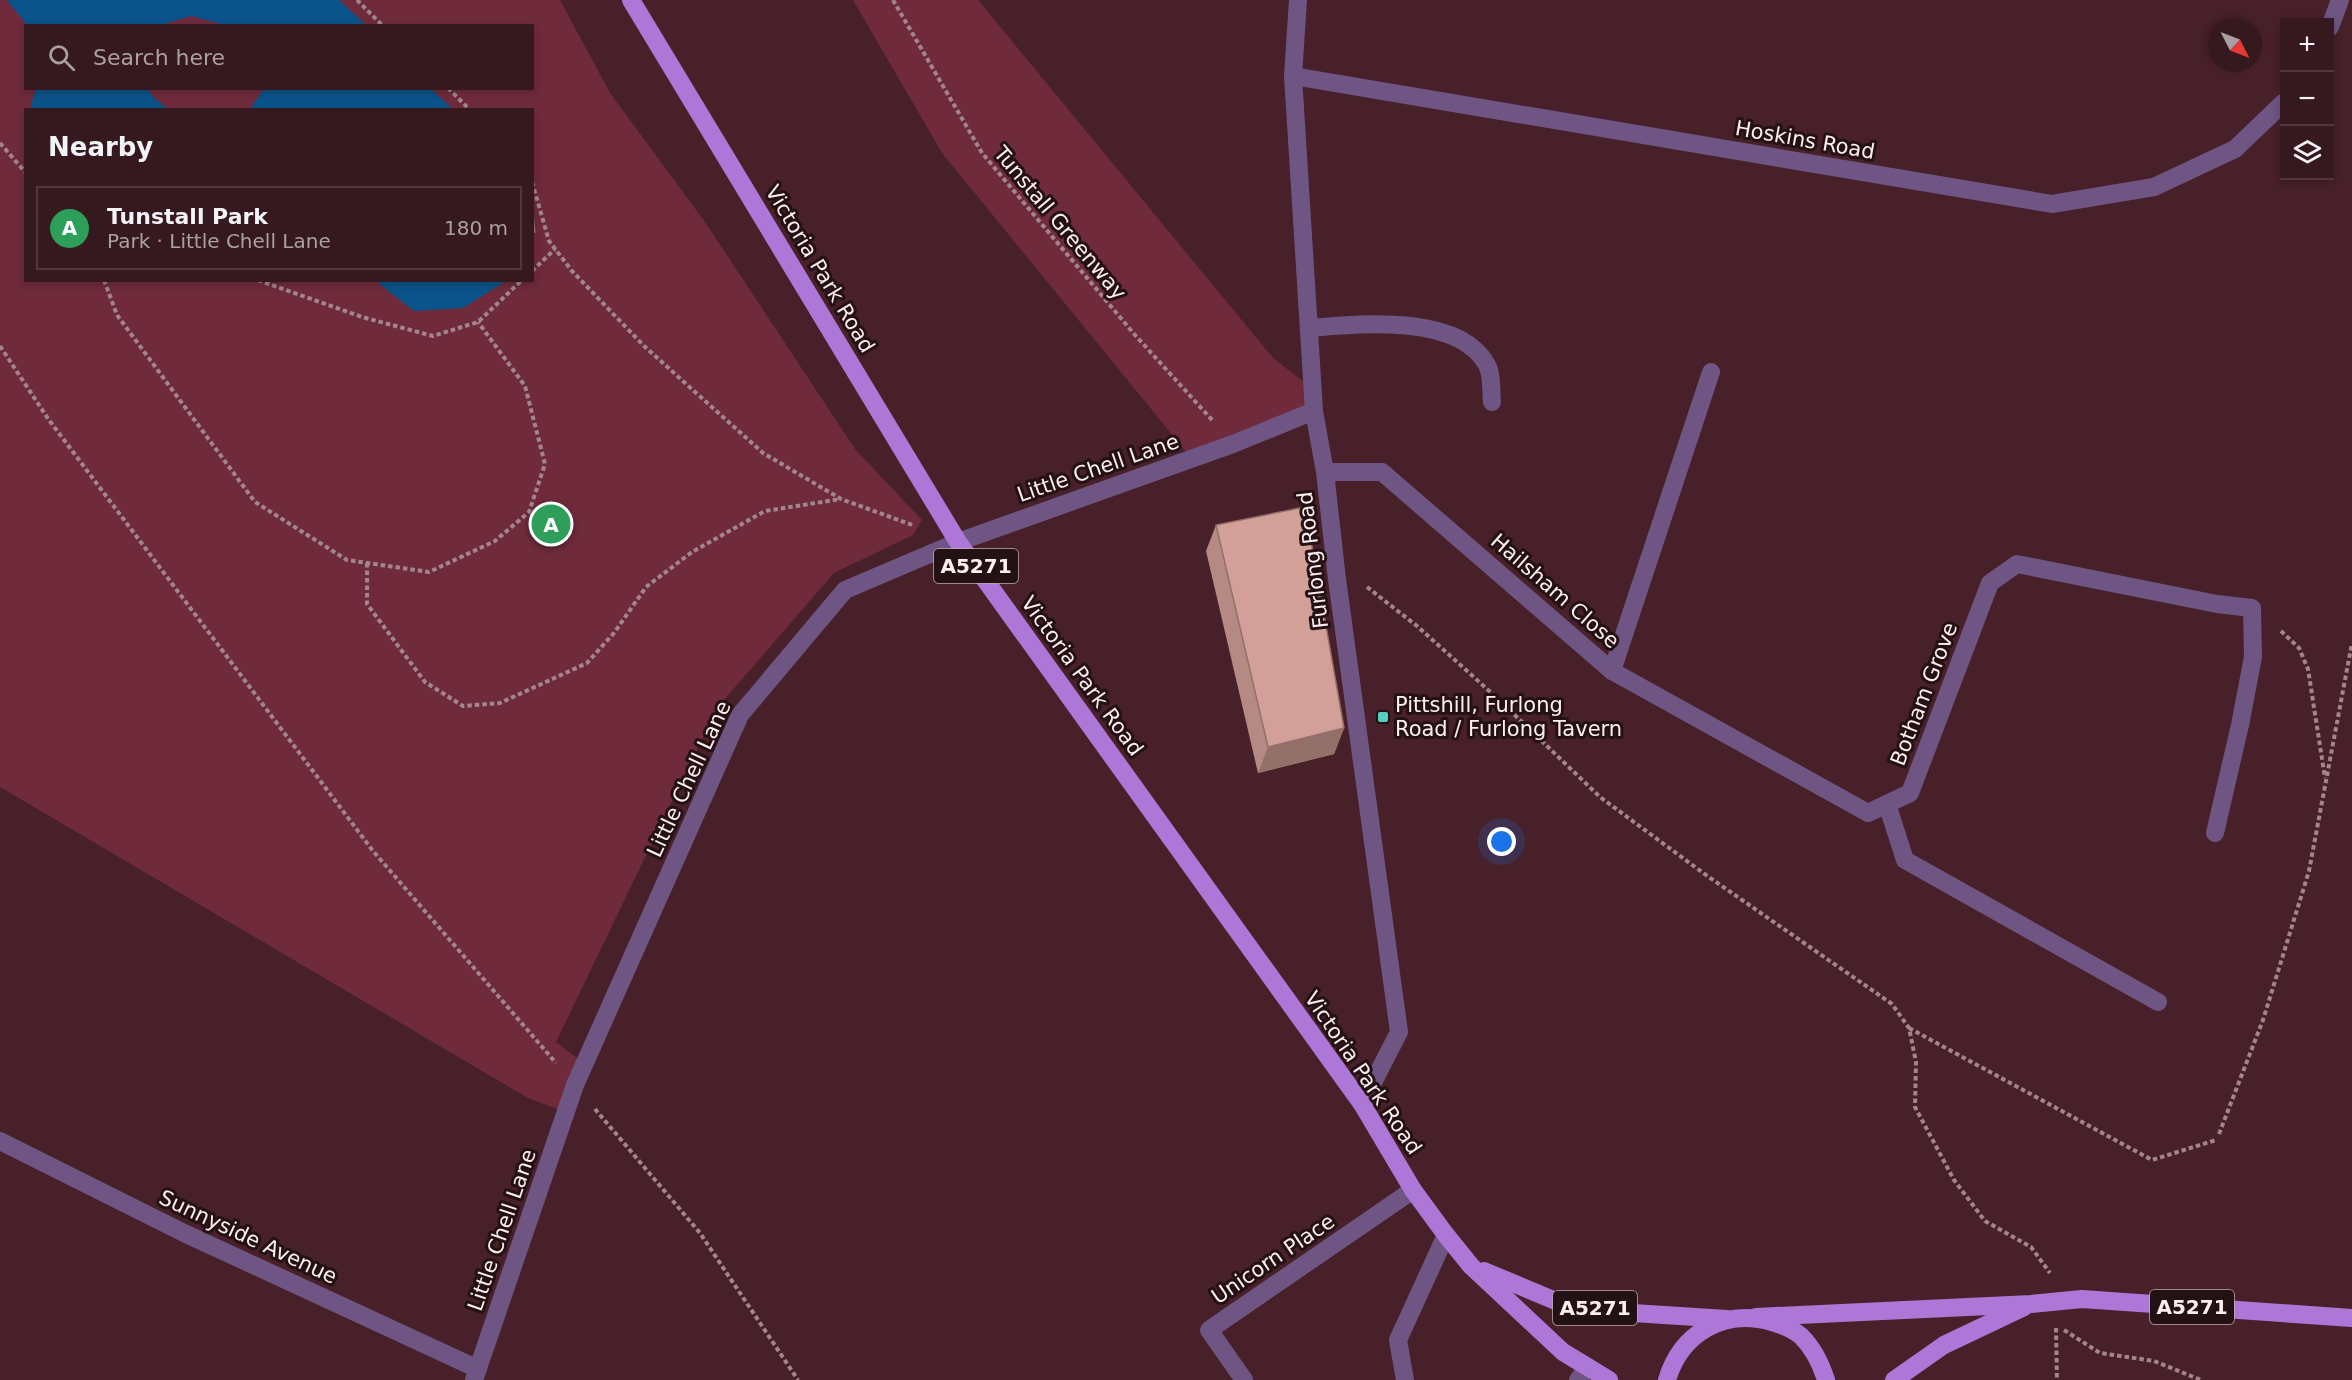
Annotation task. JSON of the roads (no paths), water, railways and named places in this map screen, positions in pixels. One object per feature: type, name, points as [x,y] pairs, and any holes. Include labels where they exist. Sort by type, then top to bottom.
[{"type":"main road","name":"Victoria Park Road","points":[[631,0],[958,542],[1362,1104],[1413,1190],[1471,1266],[1583,1373],[1609,1380]]},
{"type":"main road","name":"Victoria Park Road","points":[[1471,1266],[1557,1302],[1617,1312],[1727,1319]]},
{"type":"main road","name":"A5271","points":[[1756,1317],[2031,1304],[2082,1299],[2352,1318]]},
{"type":"main road","name":"A5271","points":[[1894,1380],[1944,1345],[2031,1304]]},
{"type":"main road","points":[[1667,1380],[1672,1362],[1688,1341],[1712,1324],[1727,1319],[1756,1317],[1785,1326],[1800,1336],[1819,1359],[1826,1380]]},
{"type":"street","name":"Furlong Road","points":[[1298,0],[1293,76],[1314,411],[1325,472],[1337,579],[1399,1032],[1362,1104]]},
{"type":"street","points":[[2333,18],[2340,0]]},
{"type":"street","name":"Hoskins Road","points":[[1293,76],[2052,204],[2154,187],[2235,149],[2280,106]]},
{"type":"street","points":[[1309,327],[1375,323],[1420,327],[1459,339],[1474,350],[1488,366],[1492,402]]},
{"type":"street","name":"Hailsham Close","points":[[1325,472],[1382,472],[1612,671],[1711,372]]},
{"type":"street","name":"Little Chell Lane","points":[[476,1374],[575,1085],[740,715],[845,590],[958,542],[1233,444],[1314,411]]},
{"type":"street","name":"Botham Grove","points":[[1612,671],[1868,813],[1910,793],[1990,583],[2017,564],[2217,604],[2252,608],[2253,657],[2240,725],[2214,833]]},
{"type":"street","points":[[1887,804],[1905,860],[2158,1002]]},
{"type":"street","name":"Sunnyside Avenue","points":[[0,1142],[476,1374]]},
{"type":"street","name":"Unicorn Place","points":[[1244,1380],[1209,1330],[1413,1190]]},
{"type":"street","points":[[1405,1380],[1398,1340],[1446,1235]]},
{"type":"water","points":[[7,0],[339,0],[365,24],[221,24],[191,16],[164,24],[26,24]]},
{"type":"water","points":[[36,90],[149,90],[153,97],[167,108],[32,108]]},
{"type":"water","points":[[263,90],[432,90],[452,108],[251,108]]},
{"type":"water","points":[[377,282],[504,282],[463,308],[414,311]]},
{"type":"place","name":"Tunstall Park","points":[[551,524]]},
{"type":"place","name":"Pittshill, Furlong Road / Furlong Tavern","points":[[1383,717]]}]
